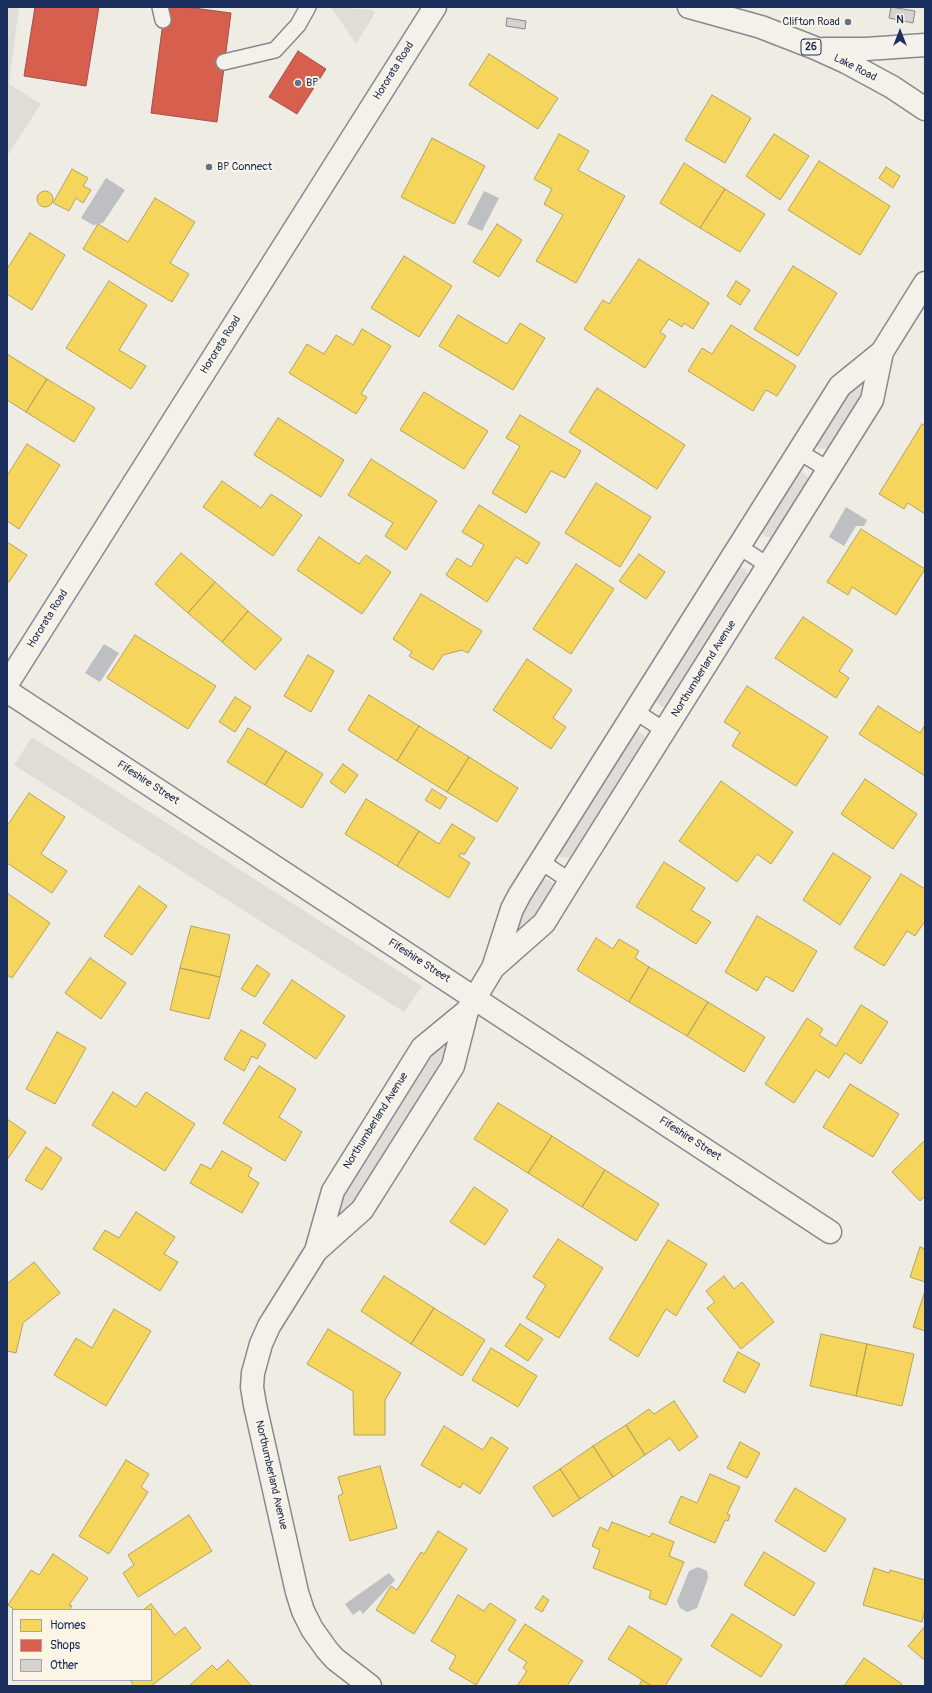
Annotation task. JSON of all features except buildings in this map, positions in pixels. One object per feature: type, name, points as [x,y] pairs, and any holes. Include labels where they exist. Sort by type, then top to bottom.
[{"type":"street","name":"Hororata Road","points":[[7,684],[435,7]]},
{"type":"street","name":"Lake Road","points":[[689,7],[761,27],[815,48],[846,62],[892,87],[925,109]]},
{"type":"street","points":[[815,48],[866,49],[925,45]]},
{"type":"street","name":"Northumberland Avenue","points":[[370,1686],[335,1659],[317,1638],[303,1611],[274,1492],[252,1387],[253,1373],[261,1344],[269,1326],[316,1251],[362,1210],[453,1066],[471,1005],[493,968],[512,909],[540,861],[840,386],[882,352],[925,283]]},
{"type":"street","name":"Northumberland Avenue","points":[[493,968],[544,923],[872,400],[882,352]]},
{"type":"street","name":"Fifeshire Street","points":[[7,691],[471,1005],[830,1232]]},
{"type":"street","name":"Northumberland Avenue","points":[[316,1251],[332,1191],[422,1048],[471,1005]]},
{"type":"lane","points":[[224,62],[275,50],[298,25],[308,7]]},
{"type":"lane","points":[[798,451],[829,470]]},
{"type":"lane","points":[[738,546],[769,566]]},
{"type":"lane","points":[[635,711],[665,731]]},
{"type":"lane","points":[[540,861],[570,881]]},
{"type":"shaded area","points":[[7,7],[19,7],[9,84],[41,104],[7,156]]},
{"type":"shaded area","points":[[331,7],[373,10],[375,13],[356,44]]},
{"type":"shaded area","points":[[106,178],[125,190],[103,223],[93,225],[81,218]]},
{"type":"shaded area","points":[[484,191],[499,198],[482,231],[467,224]]},
{"type":"shaded area","points":[[856,379],[864,379],[867,383],[868,389],[831,449],[818,449],[816,441]]},
{"type":"shaded area","points":[[802,472],[809,478],[809,482],[775,537],[766,537],[763,534],[763,529],[798,473]]},
{"type":"shaded area","points":[[846,507],[867,520],[864,526],[856,526],[844,546],[829,537]]},
{"type":"shaded area","points":[[740,567],[746,570],[746,581],[666,708],[661,706],[657,702],[658,695],[736,569]]},
{"type":"shaded area","points":[[104,644],[119,653],[100,682],[85,673]]},
{"type":"shaded area","points":[[638,731],[645,736],[643,743],[572,858],[560,857],[560,850],[631,736]]},
{"type":"shaded area","points":[[32,737],[422,986],[404,1012],[14,765]]},
{"type":"shaded area","points":[[545,879],[550,880],[553,885],[551,890],[523,935],[515,935],[512,926],[540,881]]},
{"type":"shaded area","points":[[449,1040],[449,1051],[346,1215],[337,1215],[336,1202],[438,1043]]},
{"type":"shaded area","points":[[698,1567],[707,1571],[708,1578],[697,1608],[687,1612],[680,1608],[677,1601],[689,1571]]},
{"type":"shaded area","points":[[389,1573],[395,1580],[363,1614],[360,1610],[353,1615],[345,1604]]},
{"type":"place","name":"Clifton Road","points":[[848,22]]},
{"type":"place","name":"BP","points":[[298,83]]},
{"type":"place","name":"BP Connect","points":[[209,167]]}]
